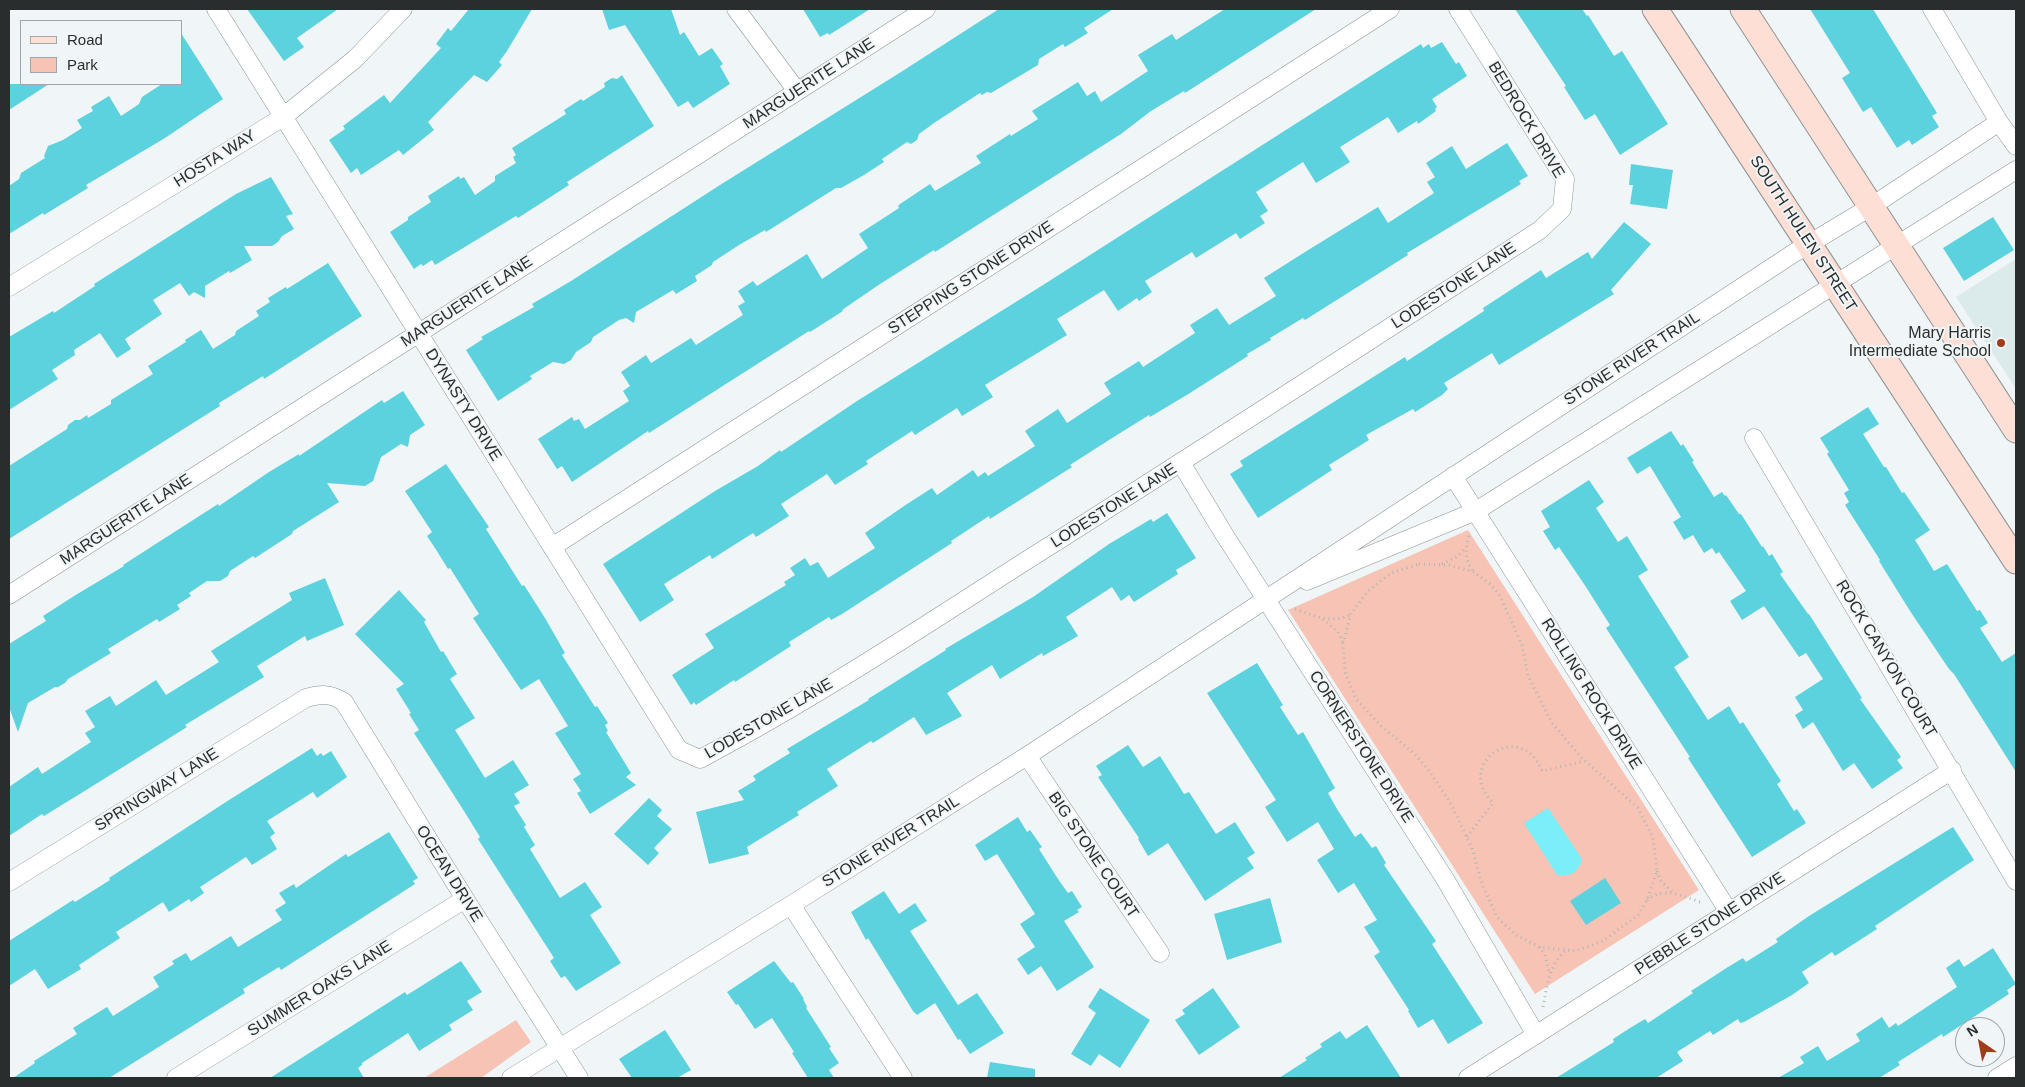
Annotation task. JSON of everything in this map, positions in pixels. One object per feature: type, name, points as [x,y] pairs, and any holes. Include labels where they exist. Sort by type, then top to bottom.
[{"type":"main road","name":"SOUTH HULEN STREET","points":[[1655,9],[2016,561]]},
{"type":"main road","points":[[1743,9],[2016,430]]},
{"type":"street","name":"DYNASTY DRIVE","points":[[216,9],[679,750]]},
{"type":"street","name":"HOSTA WAY","points":[[9,287],[283,117],[355,59],[403,9]]},
{"type":"street","points":[[736,9],[797,91]]},
{"type":"street","name":"MARGUERITE LANE","points":[[9,595],[926,9]]},
{"type":"street","name":"STEPPING STONE DRIVE","points":[[552,547],[1390,9]]},
{"type":"street","name":"BEDROCK DRIVE","points":[[1458,9],[1565,179],[1562,209],[1540,230]]},
{"type":"street","points":[[1932,9],[1999,122],[2016,146]]},
{"type":"street","name":"STONE RIVER TRAIL","points":[[511,1078],[1027,756],[1809,243],[1872,206],[1999,122]]},
{"type":"street","name":"STONE RIVER TRAIL","points":[[1266,598],[1476,511],[2016,170]]},
{"type":"street","name":"LODESTONE LANE","points":[[679,750],[700,759],[756,730],[1181,463],[1540,230]]},
{"type":"street","name":"ROCK CANYON COURT","points":[[1754,438],[2016,881]]},
{"type":"street","name":"CORNERSTONE DRIVE","points":[[1181,463],[1224,534],[1445,879],[1536,1035]]},
{"type":"street","name":"ROLLING ROCK DRIVE","points":[[1453,476],[1729,912]]},
{"type":"street","name":"OCEAN DRIVE","points":[[306,698],[322,694],[334,696],[344,702],[465,899],[579,1078]]},
{"type":"street","name":"SPRINGWAY LANE","points":[[9,882],[306,698]]},
{"type":"street","name":"BIG STONE COURT","points":[[1027,756],[1160,953]]},
{"type":"street","name":"PEBBLE STONE DRIVE","points":[[1468,1078],[1952,770]]},
{"type":"street","name":"SUMMER OAKS LANE","points":[[176,1078],[465,899]]},
{"type":"street","points":[[791,905],[903,1078]]},
{"type":"street","points":[[1997,1078],[2016,1066]]},
{"type":"path","points":[[1440,565],[1458,556],[1465,548],[1466,557],[1474,572]]},
{"type":"path","points":[[1647,900],[1660,893],[1674,893],[1666,888],[1660,880],[1652,838],[1638,808],[1586,761],[1552,723],[1528,676],[1522,645],[1499,594],[1490,584],[1474,572],[1449,565],[1420,564],[1392,573],[1368,590],[1351,614],[1343,643],[1345,672],[1356,699],[1382,727],[1415,754],[1430,772],[1451,804],[1472,848],[1482,884],[1497,917],[1516,934],[1539,947],[1575,951],[1603,941],[1638,915],[1647,900],[1657,871]]},
{"type":"path","points":[[1343,643],[1338,632],[1321,618],[1336,619],[1351,614]]},
{"type":"path","points":[[1467,837],[1492,804],[1483,792],[1480,777],[1486,759],[1494,752],[1503,748],[1523,749],[1535,758],[1542,771],[1586,761]]},
{"type":"path","points":[[1539,947],[1547,960],[1550,976]]},
{"type":"path","points":[[1536,1035],[1552,966],[1566,950]]},
{"type":"shaded area","name":"Mary Harris Intermediate School","points":[[2016,259],[2016,389],[1956,297]]},
{"type":"green space","points":[[1468,530],[1699,890],[1535,994],[1288,610]]},
{"type":"green space","points":[[516,1020],[531,1042],[481,1078],[424,1078]]},
{"type":"water","points":[[1548,808],[1582,859],[1581,864],[1573,873],[1557,875],[1524,823]]},
{"type":"building","points":[[247,9],[338,9],[297,38],[304,47],[284,61]]},
{"type":"building","points":[[469,9],[532,9],[499,62],[502,65],[487,82],[474,75],[428,122],[434,130],[403,155],[399,150],[361,175],[357,168],[351,173],[329,140],[345,129],[343,126],[384,95],[390,103],[441,48],[436,44],[448,28],[451,31]]},
{"type":"building","points":[[602,9],[671,9],[680,35],[684,32],[699,56],[712,48],[723,64],[720,66],[730,84],[693,108],[688,101],[678,107],[625,25],[609,30]]},
{"type":"building","points":[[803,9],[870,9],[829,35],[828,33],[820,37]]},
{"type":"building","points":[[999,9],[1113,9],[1084,28],[1088,33],[1065,47],[1063,44],[1039,59],[1038,65],[991,93],[987,92],[982,95],[980,93],[919,134],[917,140],[911,144],[907,142],[882,159],[884,162],[864,175],[841,188],[836,188],[766,232],[765,230],[739,245],[695,276],[697,281],[676,294],[673,290],[636,312],[634,323],[626,318],[619,320],[593,337],[591,342],[576,352],[571,360],[564,364],[553,362],[530,376],[532,379],[498,401],[466,350],[483,339],[481,337],[534,307],[532,304]]},
{"type":"building","points":[[1225,9],[1316,9],[1185,93],[1184,91],[1151,111],[1121,134],[935,252],[934,250],[880,284],[810,332],[649,433],[648,431],[572,482],[562,466],[557,469],[538,439],[572,417],[574,421],[579,419],[585,429],[629,401],[623,391],[630,386],[621,372],[646,355],[651,363],[691,338],[696,345],[743,315],[738,306],[745,302],[738,291],[753,281],[757,286],[807,254],[822,279],[868,248],[859,234],[899,208],[900,204],[930,184],[935,191],[981,163],[976,156],[1038,119],[1032,111],[1078,82],[1087,96],[1095,91],[1101,102],[1148,71],[1138,55],[1172,34],[1176,40]]},
{"type":"building","points":[[1515,9],[1582,9],[1588,15],[1614,56],[1622,51],[1668,124],[1620,155],[1595,114],[1585,120],[1564,87],[1566,86]]},
{"type":"building","points":[[1810,9],[1873,9],[1937,113],[1932,116],[1939,127],[1912,145],[1909,140],[1897,148],[1871,107],[1863,112],[1842,78],[1850,73]]},
{"type":"building","points":[[182,35],[223,99],[165,138],[86,185],[88,188],[9,234],[9,186],[19,179],[21,173],[45,158],[48,146],[63,140],[82,128],[77,120],[93,111],[91,107],[109,96],[121,116],[139,104],[142,97],[160,85],[182,85]]},
{"type":"building","points":[[1442,42],[1456,64],[1459,62],[1467,76],[1432,99],[1437,107],[1436,111],[1418,124],[1417,121],[1398,133],[1388,117],[1340,147],[1350,162],[1316,183],[1303,162],[1256,192],[1268,211],[1260,216],[1265,223],[1240,239],[1236,233],[1196,258],[1192,252],[1145,281],[1152,292],[1139,301],[1137,298],[1118,311],[1104,290],[1057,319],[1067,335],[985,385],[993,397],[962,416],[957,408],[915,435],[912,431],[866,461],[868,464],[835,485],[827,474],[781,504],[789,516],[756,537],[753,533],[712,559],[710,555],[664,584],[674,600],[640,622],[603,564],[715,491],[758,466],[780,450],[781,452],[857,401],[1421,44],[1423,48],[1429,44],[1431,48]]},
{"type":"building","points":[[622,75],[654,126],[567,182],[569,185],[518,218],[516,216],[435,265],[432,260],[414,269],[390,232],[431,202],[428,196],[459,176],[460,179],[464,177],[475,195],[495,181],[495,176],[516,163],[513,157],[516,155],[512,148],[566,114],[564,110],[605,87],[604,83],[612,78],[617,79]]},
{"type":"building","points":[[9,84],[47,85],[9,110]]},
{"type":"building","points":[[1507,143],[1528,176],[1519,181],[1521,184],[1407,253],[1408,255],[1305,320],[1303,318],[1270,338],[1271,340],[1247,354],[1248,356],[1190,393],[1150,417],[1149,415],[1109,440],[1070,465],[1072,467],[990,519],[989,516],[951,541],[952,543],[842,614],[831,620],[829,617],[789,642],[791,646],[735,682],[734,680],[696,705],[694,702],[691,705],[672,675],[714,648],[705,634],[786,585],[784,582],[795,575],[790,568],[805,558],[810,566],[818,562],[828,578],[875,548],[865,533],[932,488],[937,495],[973,470],[978,477],[985,472],[988,476],[1035,446],[1025,431],[1058,409],[1067,423],[1111,394],[1104,383],[1139,361],[1143,367],[1195,333],[1190,325],[1217,308],[1229,325],[1276,296],[1264,278],[1378,207],[1388,223],[1434,193],[1427,182],[1435,177],[1426,163],[1452,146],[1466,169]]},
{"type":"building","points":[[1631,164],[1673,170],[1667,209],[1630,204],[1633,185],[1629,185]]},
{"type":"building","points":[[271,177],[293,214],[286,216],[294,229],[282,236],[272,246],[244,246],[252,260],[230,273],[229,271],[205,286],[205,298],[194,292],[189,296],[180,283],[153,300],[162,314],[125,339],[131,349],[117,358],[100,333],[74,350],[75,355],[52,370],[58,379],[9,410],[9,337],[53,311],[54,313],[95,286],[94,284],[236,194]]},
{"type":"building","points":[[1993,217],[2014,250],[1964,281],[1943,248]]},
{"type":"building","points":[[1624,222],[1651,244],[1611,290],[1614,294],[1499,365],[1492,353],[1444,383],[1448,389],[1442,395],[1415,412],[1413,409],[1366,435],[1369,440],[1329,465],[1332,470],[1258,518],[1230,474],[1243,466],[1240,461],[1405,357],[1407,361],[1484,311],[1483,308],[1541,270],[1546,278],[1588,252],[1592,259]]},
{"type":"building","points":[[328,263],[362,316],[264,379],[263,376],[219,403],[220,406],[9,539],[9,466],[67,429],[68,425],[75,420],[80,420],[87,415],[88,418],[111,404],[111,400],[153,374],[148,366],[186,342],[185,340],[201,330],[213,349],[259,316],[256,311],[270,302],[268,298],[286,287],[287,289]]},
{"type":"building","points":[[403,391],[425,425],[410,435],[408,447],[401,444],[381,457],[373,481],[365,486],[327,483],[339,502],[255,558],[253,556],[230,571],[228,576],[220,581],[207,581],[189,593],[191,596],[177,605],[180,609],[159,622],[157,619],[108,649],[111,653],[68,679],[65,683],[28,703],[18,732],[9,707],[9,644],[46,621],[43,616],[74,596],[124,566],[218,504],[219,506],[269,472],[299,454],[299,456],[382,400],[384,403]]},
{"type":"building","points":[[1868,407],[1879,424],[1863,434],[1902,493],[1904,492],[1930,530],[1915,540],[1934,571],[1947,564],[1977,611],[1980,610],[1988,623],[1980,628],[2002,662],[2016,653],[2016,772],[1954,674],[1910,611],[1845,505],[1849,502],[1844,493],[1849,490],[1827,454],[1829,452],[1820,438]]},
{"type":"building","points":[[1671,431],[1681,446],[1683,444],[1714,497],[1722,492],[1726,495],[1769,556],[1772,554],[1783,572],[1780,574],[1809,614],[1862,698],[1860,699],[1901,757],[1897,760],[1903,768],[1872,789],[1854,763],[1843,771],[1813,722],[1803,729],[1795,715],[1803,710],[1795,697],[1823,679],[1806,653],[1799,657],[1764,606],[1742,620],[1730,601],[1746,591],[1719,552],[1716,554],[1712,548],[1704,553],[1693,535],[1684,540],[1673,522],[1681,517],[1650,466],[1637,474],[1627,458]]},
{"type":"building","points":[[446,464],[489,527],[486,529],[522,586],[524,585],[565,653],[562,655],[595,707],[597,706],[608,723],[605,725],[608,731],[606,732],[631,773],[626,777],[636,785],[590,814],[577,793],[581,791],[573,779],[581,774],[555,733],[568,726],[539,679],[521,690],[473,618],[479,614],[427,536],[432,532],[405,491]]},
{"type":"building","points":[[1589,480],[1604,502],[1596,508],[1618,542],[1627,536],[1648,570],[1638,576],[1689,657],[1674,667],[1708,720],[1729,706],[1740,724],[1743,722],[1781,781],[1777,784],[1794,811],[1797,809],[1806,823],[1752,857],[1606,628],[1610,625],[1586,587],[1559,547],[1555,550],[1543,531],[1550,527],[1541,511]]},
{"type":"building","points":[[1167,513],[1196,558],[1176,570],[1178,574],[1134,602],[1129,595],[1121,601],[1112,587],[1066,617],[1078,636],[1043,656],[1042,653],[1000,679],[992,665],[947,693],[962,716],[926,735],[914,717],[873,743],[871,741],[827,769],[838,786],[797,812],[799,815],[747,847],[749,854],[709,864],[696,812],[744,800],[738,791],[756,780],[753,776],[790,753],[787,749],[869,700],[945,649],[1033,597],[1109,544],[1151,519],[1153,522]]},
{"type":"building","points":[[325,578],[344,625],[307,641],[305,636],[257,666],[264,677],[185,725],[187,727],[83,792],[44,816],[42,814],[9,836],[9,787],[38,767],[42,774],[91,742],[85,733],[95,727],[85,711],[110,696],[116,706],[156,680],[166,695],[219,662],[211,651],[292,600],[289,593]]},
{"type":"building","points":[[399,590],[426,620],[424,622],[441,652],[443,651],[457,674],[450,679],[475,718],[455,730],[485,778],[513,760],[529,785],[514,794],[520,803],[514,806],[526,825],[524,827],[535,845],[530,849],[560,898],[585,882],[602,907],[590,915],[621,963],[576,991],[565,976],[561,978],[550,961],[554,958],[478,839],[480,837],[414,733],[419,730],[396,689],[404,684],[355,634]]},
{"type":"building","points":[[1257,663],[1283,705],[1280,707],[1298,735],[1303,732],[1335,788],[1328,793],[1337,809],[1355,837],[1361,833],[1372,848],[1376,846],[1386,863],[1384,865],[1436,941],[1432,944],[1483,1023],[1448,1044],[1433,1019],[1418,1028],[1409,1010],[1374,956],[1380,952],[1364,927],[1377,920],[1354,883],[1338,893],[1317,860],[1334,849],[1318,822],[1287,842],[1265,807],[1276,800],[1207,693]]},
{"type":"building","points":[[1128,745],[1143,767],[1160,756],[1184,794],[1189,792],[1216,834],[1235,822],[1255,853],[1247,858],[1254,868],[1205,901],[1168,843],[1148,856],[1139,838],[1098,777],[1102,775],[1096,766]]},
{"type":"building","points":[[312,748],[317,756],[321,753],[323,756],[331,751],[347,777],[317,798],[313,792],[267,821],[275,833],[270,837],[277,849],[252,865],[246,857],[200,887],[204,893],[191,902],[189,899],[169,912],[163,902],[116,932],[120,938],[79,965],[81,969],[48,989],[35,969],[9,986],[9,941],[73,900],[75,902],[110,880],[109,878]]},
{"type":"building","points":[[649,798],[662,810],[657,816],[672,829],[654,848],[659,853],[648,865],[614,834]]},
{"type":"building","points":[[1018,817],[1027,832],[1030,830],[1042,847],[1039,849],[1058,879],[1068,893],[1072,891],[1082,907],[1077,910],[1079,912],[1064,921],[1094,967],[1057,991],[1041,966],[1028,975],[1017,959],[1035,947],[1020,924],[1035,914],[997,854],[985,861],[975,845]]},
{"type":"building","points":[[1953,827],[1974,860],[1875,926],[1877,929],[1835,956],[1832,952],[1802,972],[1809,983],[1792,995],[1744,1022],[1740,1023],[1738,1019],[1713,1035],[1710,1031],[1677,1052],[1683,1061],[1656,1078],[1556,1078],[1614,1042],[1613,1039],[1645,1019],[1648,1023],[1693,993],[1691,991],[1728,967],[1743,958],[1746,962],[1778,942],[1776,939],[1809,916]]},
{"type":"building","points":[[389,832],[418,878],[413,881],[415,884],[281,970],[279,967],[243,989],[245,993],[109,1078],[13,1078],[35,1063],[34,1061],[77,1034],[73,1028],[107,1007],[113,1016],[159,987],[153,977],[174,964],[172,961],[186,953],[191,961],[231,936],[238,947],[282,920],[275,910],[286,903],[279,893],[294,884],[296,888],[346,854],[348,857]]},
{"type":"building","points":[[1605,878],[1621,903],[1586,925],[1570,901]]},
{"type":"building","points":[[884,891],[899,914],[915,903],[927,921],[910,931],[958,1005],[977,993],[1004,1033],[970,1054],[960,1039],[958,1040],[935,1003],[917,1015],[913,1011],[868,938],[866,940],[851,912]]},
{"type":"building","points":[[1270,898],[1282,942],[1227,960],[1214,914]]},
{"type":"building","points":[[1993,948],[2016,984],[2007,990],[2009,994],[1974,1017],[1955,1017],[1955,1029],[1943,1037],[1942,1034],[1898,1062],[1900,1065],[1879,1078],[1778,1078],[1804,1063],[1800,1057],[1818,1046],[1827,1061],[1860,1041],[1856,1034],[1882,1017],[1889,1028],[1896,1023],[1898,1026],[1957,987],[1946,968],[1959,959],[1964,967]]},
{"type":"building","points":[[461,961],[482,992],[467,1001],[473,1010],[449,1025],[452,1030],[419,1051],[408,1033],[362,1063],[358,1068],[364,1078],[270,1078],[405,992],[407,995]]},
{"type":"building","points":[[774,961],[791,983],[793,982],[804,999],[806,1008],[831,1047],[829,1048],[839,1063],[829,1070],[834,1078],[808,1078],[772,1018],[755,1029],[738,1004],[736,1005],[727,992]]},
{"type":"building","points":[[1100,988],[1150,1020],[1120,1068],[1099,1054],[1091,1066],[1071,1054],[1096,1013],[1088,1007]]},
{"type":"building","points":[[1213,988],[1240,1027],[1199,1055],[1175,1020],[1185,1014],[1182,1010]]},
{"type":"building","points":[[1367,1025],[1401,1078],[1279,1078],[1307,1060],[1305,1058],[1322,1047],[1320,1044],[1340,1031],[1346,1039]]},
{"type":"building","points":[[665,1030],[691,1070],[677,1078],[632,1078],[619,1059]]},
{"type":"building","points":[[990,1062],[1035,1069],[1035,1078],[987,1078]]},
{"type":"place","name":"Mary Harris Intermediate School","points":[[2001,343]]}]
